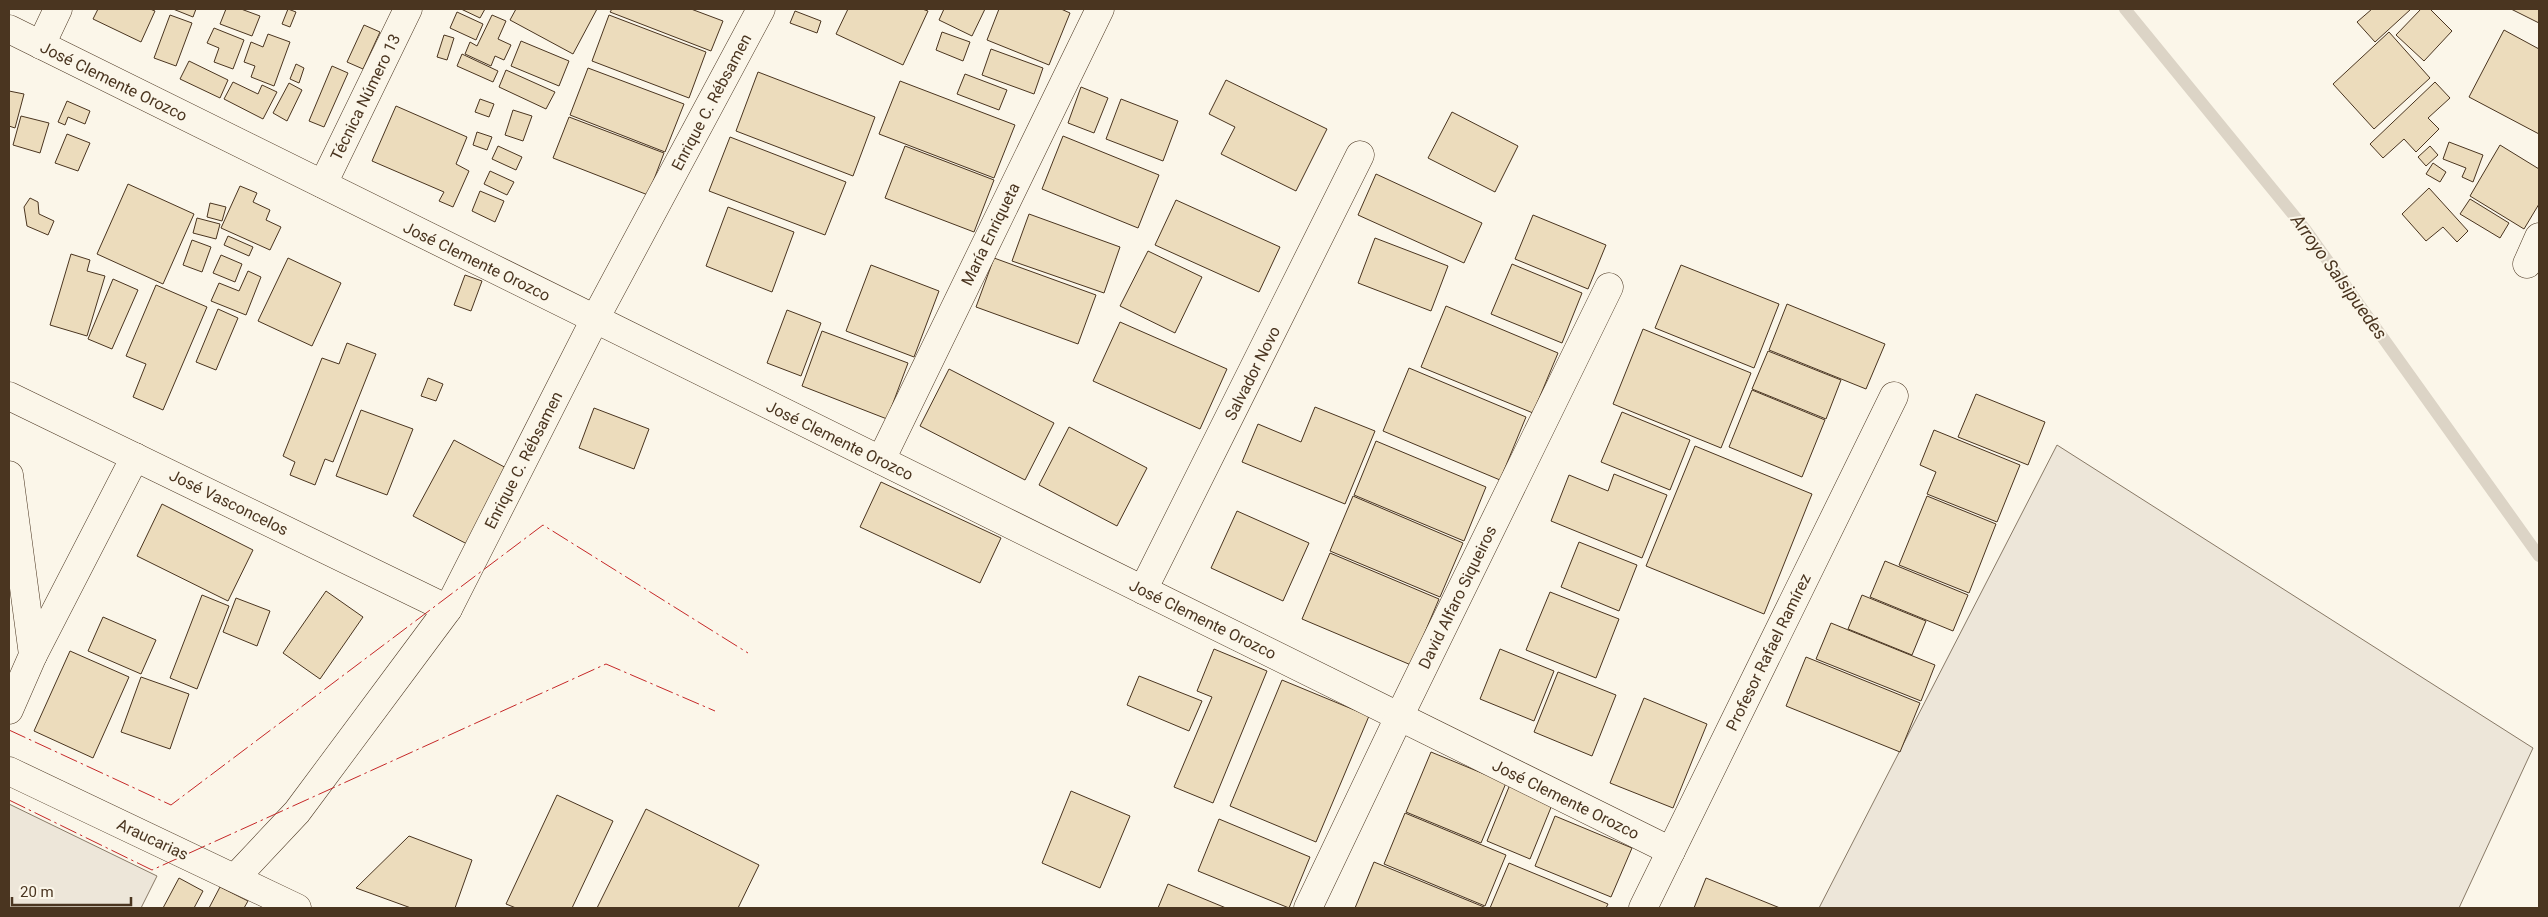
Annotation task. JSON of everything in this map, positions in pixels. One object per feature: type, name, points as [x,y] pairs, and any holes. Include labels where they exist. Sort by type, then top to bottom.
[{"type":"street","points":[[41,45],[58,9]]},
{"type":"street","name":"Técnica Número 13","points":[[322,184],[408,9]]},
{"type":"street","name":"Enrique C. Rébsamen","points":[[235,878],[297,812],[448,609],[595,319],[761,9]]},
{"type":"street","name":"María Enriqueta","points":[[881,460],[1100,9]]},
{"type":"street","name":"José Clemente Orozco","points":[[9,29],[1671,851]]},
{"type":"street","name":"Salvador Novo","points":[[1143,590],[1360,155]]},
{"type":"street","points":[[2526,264],[2539,237]]},
{"type":"street","name":"David Alfaro Siqueiros","points":[[1308,908],[1399,717],[1609,288]]},
{"type":"street","name":"José Vasconcelos","points":[[9,396],[448,609]]},
{"type":"street","name":"Profesor Rafael Ramírez","points":[[1642,908],[1894,396]]},
{"type":"street","points":[[9,710],[33,655],[135,457]]},
{"type":"street","points":[[9,475],[33,655]]},
{"type":"street","name":"Araucarias","points":[[9,771],[297,908]]},
{"type":"shaded area","points":[[2057,445],[2533,748],[2459,908],[1819,908]]},
{"type":"shaded area","points":[[9,804],[157,876],[141,908],[9,907]]},
{"type":"building","points":[[98,9],[150,9],[155,11],[141,42],[93,19]]},
{"type":"building","points":[[173,9],[196,9],[193,17]]},
{"type":"building","points":[[226,9],[241,9],[260,16],[252,36],[220,24]]},
{"type":"building","points":[[288,9],[296,12],[290,27],[282,24]]},
{"type":"building","points":[[461,9],[485,9],[480,18]]},
{"type":"building","points":[[516,9],[597,9],[573,54],[510,20]]},
{"type":"building","points":[[612,9],[691,9],[723,21],[711,51],[610,12]]},
{"type":"building","points":[[848,9],[922,9],[928,11],[903,65],[836,34]]},
{"type":"building","points":[[944,9],[985,9],[972,36],[939,20]]},
{"type":"building","points":[[999,9],[1061,9],[1070,13],[1049,65],[987,40]]},
{"type":"building","points":[[2372,9],[2411,9],[2375,42],[2357,22]]},
{"type":"building","points":[[2421,9],[2430,9],[2452,31],[2424,61],[2396,35]]},
{"type":"building","points":[[2511,9],[2539,9],[2539,23]]},
{"type":"building","points":[[795,11],[821,21],[817,33],[790,23]]},
{"type":"building","points":[[457,12],[483,24],[476,40],[450,28]]},
{"type":"building","points":[[170,15],[192,23],[176,66],[154,58]]},
{"type":"building","points":[[492,15],[506,21],[498,39],[511,45],[504,60],[495,56],[491,66],[465,54],[470,42],[477,46]]},
{"type":"building","points":[[609,15],[706,52],[689,98],[592,61]]},
{"type":"building","points":[[364,25],[380,32],[363,69],[347,62]]},
{"type":"building","points":[[214,28],[244,40],[233,69],[214,62],[219,48],[207,43]]},
{"type":"building","points":[[2504,30],[2539,49],[2539,134],[2469,97]]},
{"type":"building","points":[[942,32],[970,42],[963,61],[936,50]]},
{"type":"building","points":[[2389,32],[2430,78],[2374,129],[2333,84]]},
{"type":"building","points":[[268,34],[290,42],[274,86],[251,77],[255,66],[244,62],[251,42],[263,47]]},
{"type":"building","points":[[444,35],[454,38],[447,60],[437,57]]},
{"type":"building","points":[[521,41],[569,61],[559,86],[511,66]]},
{"type":"building","points":[[991,49],[1043,68],[1034,94],[982,75]]},
{"type":"building","points":[[462,54],[498,71],[493,82],[457,66]]},
{"type":"building","points":[[189,61],[228,80],[220,98],[180,79]]},
{"type":"building","points":[[296,64],[304,68],[299,83],[290,79]]},
{"type":"building","points":[[332,66],[348,73],[324,127],[309,121]]},
{"type":"building","points":[[588,68],[684,104],[665,152],[570,115]]},
{"type":"building","points":[[506,70],[555,92],[546,109],[499,87]]},
{"type":"building","points":[[758,72],[875,117],[853,176],[736,131]]},
{"type":"building","points":[[965,74],[1007,90],[999,110],[957,94]]},
{"type":"building","points":[[1226,80],[1327,129],[1296,191],[1221,154],[1235,127],[1209,114]]},
{"type":"building","points":[[900,81],[1015,125],[994,178],[879,134]]},
{"type":"building","points":[[233,82],[258,94],[262,85],[277,92],[263,119],[224,99]]},
{"type":"building","points":[[2435,82],[2450,98],[2428,118],[2439,129],[2416,152],[2404,139],[2383,158],[2370,144]]},
{"type":"building","points":[[289,83],[302,90],[287,121],[273,113]]},
{"type":"building","points":[[1081,87],[1108,98],[1094,133],[1068,123]]},
{"type":"building","points":[[9,91],[24,94],[15,128],[9,126]]},
{"type":"building","points":[[480,99],[494,104],[489,117],[475,112]]},
{"type":"building","points":[[1121,99],[1178,121],[1163,161],[1106,139]]},
{"type":"building","points":[[67,101],[90,111],[85,124],[68,117],[65,125],[58,122]]},
{"type":"building","points":[[396,106],[467,137],[456,164],[469,171],[453,207],[439,201],[444,192],[372,161]]},
{"type":"building","points":[[513,110],[532,116],[523,141],[505,135]]},
{"type":"building","points":[[1452,112],[1518,146],[1495,192],[1428,158]]},
{"type":"building","points":[[21,116],[49,123],[40,153],[13,145]]},
{"type":"building","points":[[569,117],[664,153],[648,195],[553,158]]},
{"type":"building","points":[[477,132],[492,137],[487,150],[473,145]]},
{"type":"building","points":[[67,134],[90,143],[78,171],[55,163]]},
{"type":"building","points":[[1063,136],[1159,175],[1138,228],[1042,189]]},
{"type":"building","points":[[730,137],[846,182],[825,235],[709,191]]},
{"type":"building","points":[[2449,142],[2483,155],[2473,182],[2462,177],[2466,168],[2443,159]]},
{"type":"building","points":[[2500,145],[2539,169],[2539,204],[2524,229],[2470,196]]},
{"type":"building","points":[[498,146],[522,157],[516,170],[492,159]]},
{"type":"building","points":[[905,146],[994,180],[974,232],[885,198]]},
{"type":"building","points":[[2430,146],[2438,155],[2426,166],[2418,157]]},
{"type":"building","points":[[2433,163],[2446,172],[2440,182],[2426,174]]},
{"type":"building","points":[[490,171],[514,182],[507,195],[484,184]]},
{"type":"building","points":[[1376,174],[1482,223],[1464,263],[1358,215]]},
{"type":"building","points":[[128,184],[194,214],[163,284],[97,254]]},
{"type":"building","points":[[240,186],[257,193],[253,202],[270,210],[266,220],[281,227],[270,250],[221,228]]},
{"type":"building","points":[[2429,188],[2468,231],[2457,242],[2443,227],[2426,241],[2402,214]]},
{"type":"building","points":[[480,191],[504,201],[495,222],[472,211]]},
{"type":"building","points":[[30,198],[38,202],[39,214],[54,221],[48,235],[27,226],[24,207]]},
{"type":"building","points":[[2470,199],[2509,223],[2500,238],[2460,214]]},
{"type":"building","points":[[1176,200],[1280,247],[1259,292],[1155,245]]},
{"type":"building","points":[[210,203],[226,207],[222,221],[207,217]]},
{"type":"building","points":[[728,207],[794,232],[772,292],[706,266]]},
{"type":"building","points":[[1029,214],[1120,247],[1104,293],[1012,261]]},
{"type":"building","points":[[1533,215],[1606,245],[1588,289],[1515,259]]},
{"type":"building","points":[[197,218],[220,224],[216,239],[193,233]]},
{"type":"building","points":[[228,236],[253,247],[249,256],[224,245]]},
{"type":"building","points":[[1375,238],[1448,266],[1431,311],[1358,283]]},
{"type":"building","points":[[192,240],[211,247],[202,272],[183,265]]},
{"type":"building","points":[[1148,251],[1202,277],[1175,333],[1120,306]]},
{"type":"building","points":[[71,254],[90,260],[87,271],[105,276],[87,336],[50,325]]},
{"type":"building","points":[[221,255],[242,264],[235,282],[213,273]]},
{"type":"building","points":[[288,258],[341,283],[312,346],[258,321]]},
{"type":"building","points":[[994,258],[1096,295],[1078,344],[976,307]]},
{"type":"building","points":[[1512,264],[1582,293],[1562,343],[1491,314]]},
{"type":"building","points":[[871,265],[939,291],[914,357],[846,331]]},
{"type":"building","points":[[1681,265],[1779,304],[1754,368],[1655,328]]},
{"type":"building","points":[[248,271],[261,277],[246,315],[211,301],[219,283],[239,291]]},
{"type":"building","points":[[465,275],[482,281],[471,311],[454,305]]},
{"type":"building","points":[[113,279],[138,290],[112,349],[88,339]]},
{"type":"building","points":[[156,285],[207,307],[163,410],[133,397],[146,364],[126,356]]},
{"type":"building","points":[[1787,304],[1885,344],[1866,389],[1769,350]]},
{"type":"building","points":[[1446,306],[1558,353],[1533,413],[1421,367]]},
{"type":"building","points":[[218,309],[238,318],[216,370],[196,362]]},
{"type":"building","points":[[787,310],[821,323],[801,376],[767,363]]},
{"type":"building","points":[[1120,322],[1227,369],[1200,429],[1093,381]]},
{"type":"building","points":[[1643,329],[1751,373],[1721,448],[1613,404]]},
{"type":"building","points":[[822,331],[908,363],[887,419],[802,386]]},
{"type":"building","points":[[347,343],[376,354],[333,462],[325,459],[315,485],[290,475],[295,462],[283,456],[322,358],[339,364]]},
{"type":"building","points":[[1768,351],[1841,380],[1826,419],[1752,389]]},
{"type":"building","points":[[1409,368],[1526,417],[1500,480],[1383,431]]},
{"type":"building","points":[[949,369],[1054,423],[1025,480],[920,426]]},
{"type":"building","points":[[428,378],[443,384],[436,401],[421,396]]},
{"type":"building","points":[[1752,390],[1825,420],[1802,477],[1729,447]]},
{"type":"building","points":[[1976,394],[2045,422],[2028,465],[1958,437]]},
{"type":"building","points":[[1315,407],[1375,431],[1345,504],[1242,462],[1258,424],[1301,442]]},
{"type":"building","points":[[594,408],[649,429],[634,469],[579,448]]},
{"type":"building","points":[[361,410],[413,429],[387,495],[336,476]]},
{"type":"building","points":[[1622,412],[1690,440],[1670,490],[1601,462]]},
{"type":"building","points":[[1069,427],[1147,468],[1117,526],[1039,485]]},
{"type":"building","points":[[1934,430],[2020,465],[1997,522],[1927,494],[1936,472],[1920,465]]},
{"type":"building","points":[[454,440],[510,470],[469,545],[413,516]]},
{"type":"building","points":[[1376,441],[1486,487],[1464,541],[1354,495]]},
{"type":"building","points":[[1695,446],[1812,494],[1764,614],[1646,566]]},
{"type":"building","points":[[1614,474],[1667,495],[1642,558],[1551,521],[1569,475],[1608,491]]},
{"type":"building","points":[[881,482],[1001,538],[980,583],[860,527]]},
{"type":"building","points":[[1353,496],[1463,543],[1440,597],[1330,551]]},
{"type":"building","points":[[1927,496],[1996,524],[1969,593],[1899,565]]},
{"type":"building","points":[[162,504],[253,550],[228,601],[137,556]]},
{"type":"building","points":[[1237,511],[1309,543],[1283,601],[1211,568]]},
{"type":"building","points":[[1579,542],[1637,565],[1619,611],[1561,587]]},
{"type":"building","points":[[1330,553],[1439,599],[1411,665],[1302,619]]},
{"type":"building","points":[[1885,561],[1968,595],[1953,631],[1870,597]]},
{"type":"building","points":[[326,591],[363,617],[320,679],[283,653]]},
{"type":"building","points":[[1550,592],[1619,619],[1596,678],[1526,650]]},
{"type":"building","points":[[202,595],[229,606],[197,689],[170,678]]},
{"type":"building","points":[[1862,595],[1926,621],[1912,655],[1848,629]]},
{"type":"building","points":[[236,598],[270,611],[257,646],[223,632]]},
{"type":"building","points":[[103,617],[156,640],[141,674],[88,651]]},
{"type":"building","points":[[1831,623],[1935,665],[1921,701],[1816,659]]},
{"type":"building","points":[[1214,649],[1267,671],[1213,803],[1174,787],[1212,697],[1197,691]]},
{"type":"building","points":[[1500,649],[1554,671],[1534,721],[1480,699]]},
{"type":"building","points":[[70,651],[129,677],[93,758],[34,731]]},
{"type":"building","points":[[1806,657],[1920,703],[1900,752],[1786,706]]},
{"type":"building","points":[[1558,672],[1616,695],[1592,756],[1534,732]]},
{"type":"building","points":[[1139,676],[1202,701],[1189,731],[1127,705]]},
{"type":"building","points":[[141,677],[189,694],[170,749],[121,732]]},
{"type":"building","points":[[1282,680],[1369,716],[1316,842],[1230,806]]},
{"type":"building","points":[[1644,698],[1707,724],[1673,808],[1610,783]]},
{"type":"building","points":[[1431,752],[1506,783],[1481,843],[1406,812]]},
{"type":"building","points":[[1511,782],[1554,800],[1530,859],[1487,841]]},
{"type":"building","points":[[1071,791],[1130,816],[1100,888],[1042,863]]},
{"type":"building","points":[[557,795],[613,821],[572,908],[516,908],[506,904]]},
{"type":"building","points":[[646,809],[759,865],[738,908],[597,908]]},
{"type":"building","points":[[1405,813],[1506,855],[1485,906],[1384,864]]},
{"type":"building","points":[[1555,816],[1632,848],[1611,897],[1535,866]]},
{"type":"building","points":[[1219,819],[1310,857],[1289,908],[1198,871]]},
{"type":"building","points":[[409,836],[472,860],[455,908],[411,908],[356,888]]},
{"type":"building","points":[[1374,862],[1484,907],[1484,908],[1355,908]]},
{"type":"building","points":[[1509,863],[1608,904],[1606,908],[1490,908]]},
{"type":"building","points":[[179,878],[203,891],[194,908],[163,908]]},
{"type":"building","points":[[1706,878],[1780,908],[1694,908]]},
{"type":"building","points":[[1168,884],[1226,908],[1158,908]]},
{"type":"building","points":[[220,887],[248,901],[244,908],[209,908]]},
{"type":"waterway","name":"Arroyo Salsipuedes","points":[[2125,9],[2305,229],[2539,556]]},
{"type":"power","points":[[9,730],[171,805],[543,525],[748,653]]},
{"type":"power","points":[[9,800],[152,870],[606,664],[715,711]]}]
